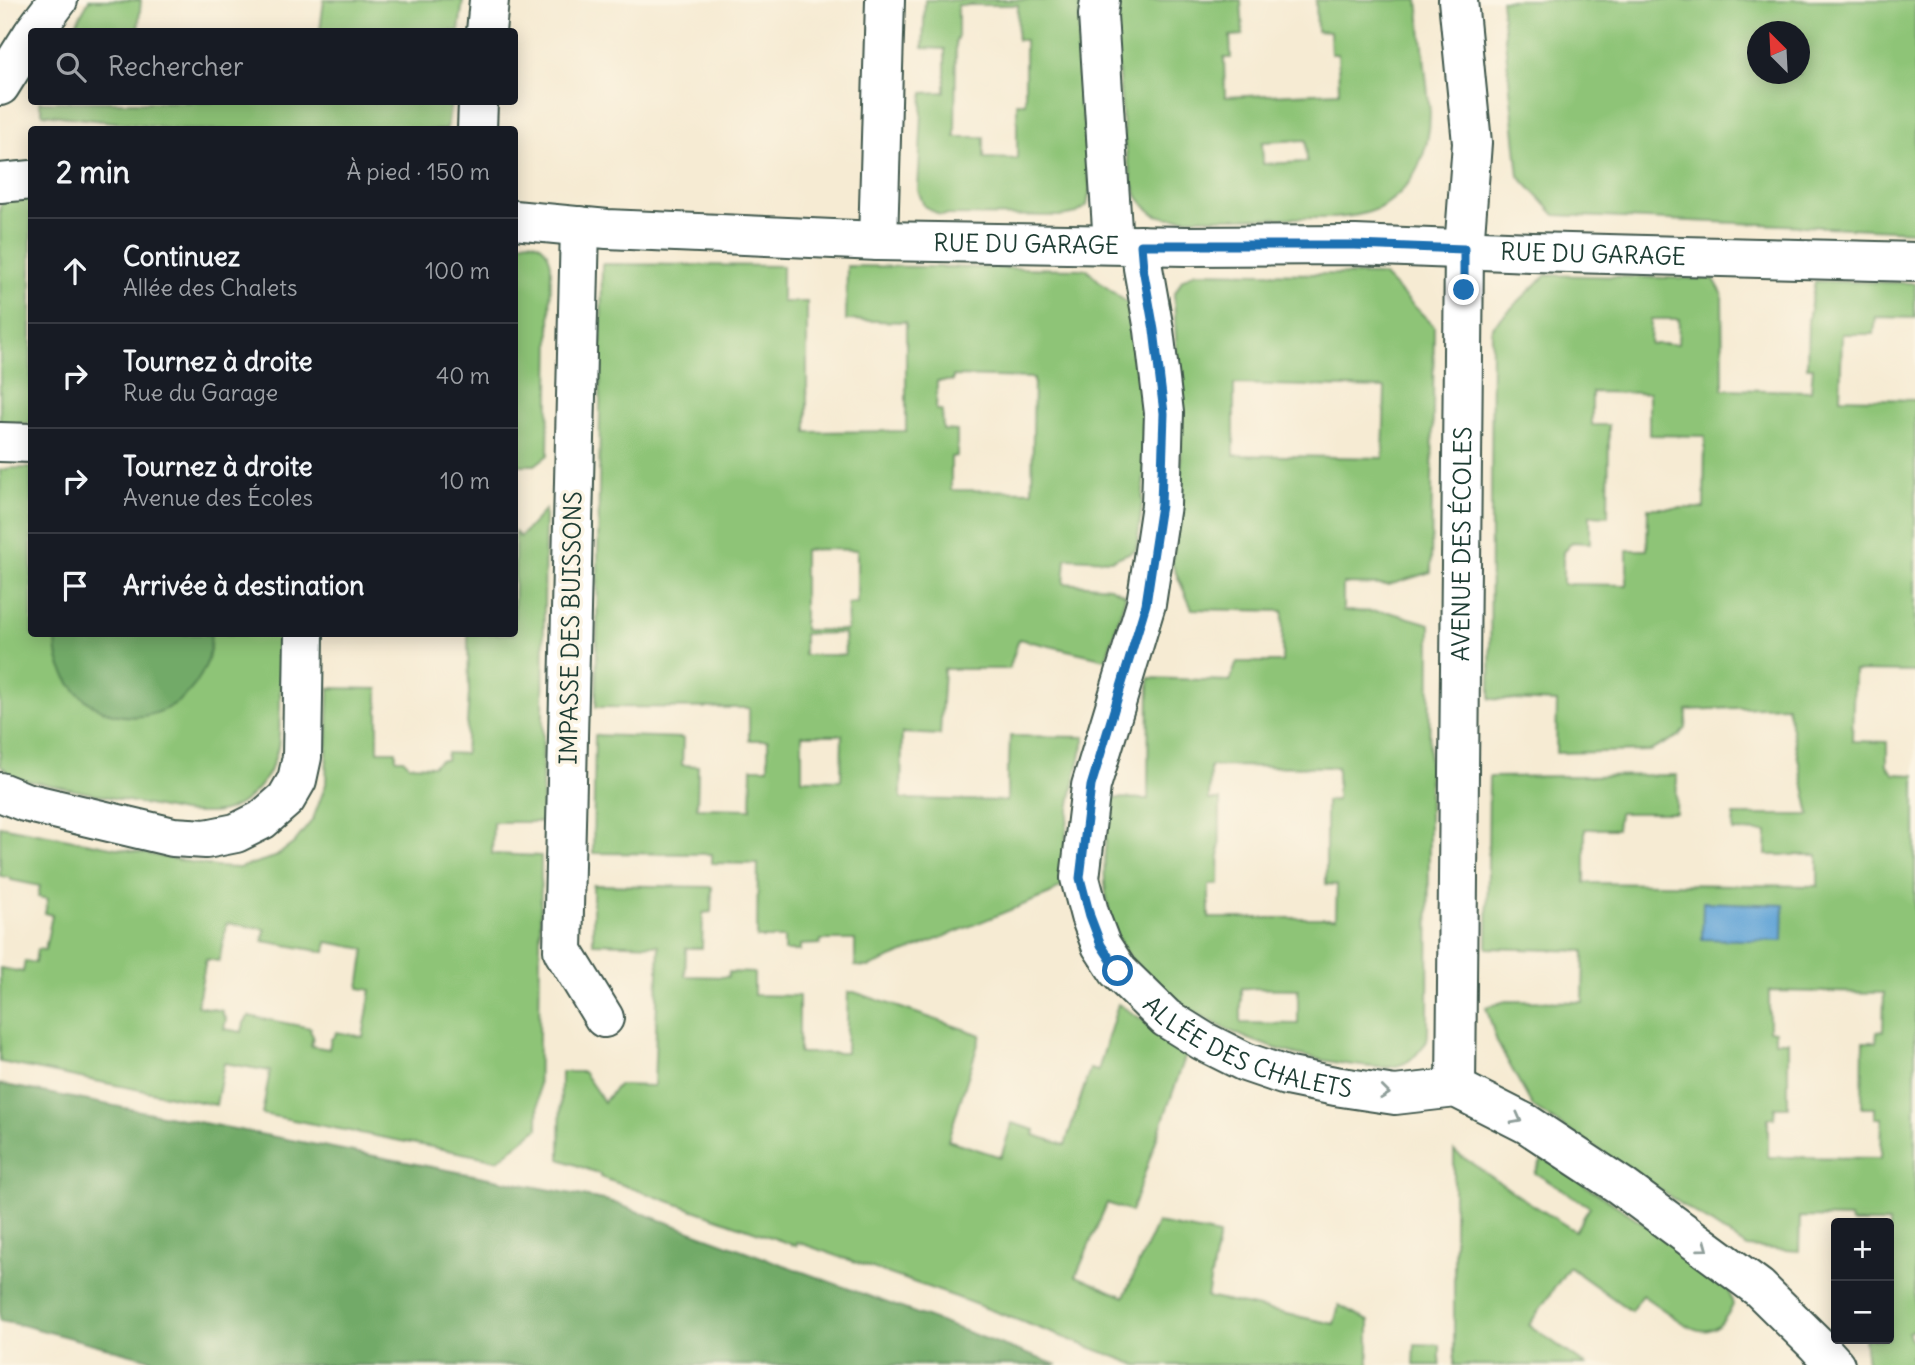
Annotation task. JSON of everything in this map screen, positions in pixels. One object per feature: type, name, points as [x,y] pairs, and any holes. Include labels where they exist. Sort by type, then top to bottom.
[{"type":"street","points":[[37,28],[58,0]]},
{"type":"street","points":[[486,28],[489,0]]},
{"type":"street","points":[[878,241],[885,0]]},
{"type":"street","name":"ALLÉE DES CHALETS","points":[[1100,0],[1098,15],[1127,245],[1143,268],[1164,413],[1161,505],[1146,604],[1091,786],[1080,878],[1090,916],[1101,945],[1118,971],[1142,996],[1166,1018],[1245,1062],[1286,1076],[1395,1095],[1456,1088]]},
{"type":"street","name":"AVENUE DES ÉCOLES","points":[[1456,1088],[1464,249],[1472,143],[1458,0]]},
{"type":"street","points":[[0,86],[28,41]]},
{"type":"street","points":[[477,126],[478,105]]},
{"type":"street","points":[[0,183],[28,180]]},
{"type":"street","name":"RUE DU GARAGE","points":[[518,220],[607,229],[878,241],[1355,245],[1915,262]]},
{"type":"street","name":"IMPASSE DES BUISSONS","points":[[580,226],[563,951],[604,1018]]},
{"type":"street","points":[[0,442],[28,443]]},
{"type":"street","points":[[0,792],[25,802],[173,837],[206,839],[236,833],[262,820],[286,799],[297,780],[302,757],[304,637]]},
{"type":"street","points":[[1456,1088],[1527,1124],[1700,1244],[1759,1288],[1835,1365]]},
{"type":"green space","points":[[89,0],[141,0],[138,28],[74,28]]},
{"type":"green space","points":[[324,0],[463,0],[459,28],[320,28]]},
{"type":"green space","points":[[925,0],[1080,0],[1078,68],[1090,189],[1087,206],[1077,213],[1061,216],[940,215],[924,206],[918,190],[923,93],[945,92],[945,49],[923,48]],"holes":[[[958,5],[1018,5],[1017,40],[1025,40],[1025,103],[1017,103],[1017,159],[984,158],[984,137],[955,137]]]},
{"type":"green space","points":[[1118,0],[1241,0],[1243,35],[1230,36],[1231,58],[1224,58],[1225,97],[1339,92],[1338,54],[1331,54],[1330,32],[1317,31],[1316,0],[1418,0],[1430,113],[1423,155],[1410,181],[1401,192],[1377,209],[1362,214],[1334,218],[1169,218],[1156,215],[1138,197],[1133,185],[1125,147],[1115,35]],"holes":[[[1306,140],[1307,162],[1263,164],[1262,142]]]},
{"type":"green space","points":[[1501,0],[1915,0],[1915,231],[1555,215],[1519,176]]},
{"type":"green space","points":[[40,105],[451,105],[447,126],[146,126],[43,114]]},
{"type":"green space","points":[[28,190],[28,424],[0,423],[0,206]]},
{"type":"green space","points":[[529,241],[538,244],[544,248],[551,264],[548,455],[535,465],[518,465],[518,243]]},
{"type":"green space","points":[[602,264],[782,266],[782,302],[807,302],[807,432],[906,431],[906,322],[846,320],[847,266],[1087,269],[1131,306],[1144,450],[1143,493],[1136,550],[1112,560],[1066,558],[1064,583],[1110,587],[1126,595],[1106,659],[1019,639],[1009,669],[944,669],[940,735],[902,733],[901,799],[1007,801],[1010,736],[1085,737],[1072,791],[1067,827],[1066,883],[1050,894],[869,967],[855,966],[855,940],[821,940],[820,944],[800,945],[800,951],[784,951],[784,938],[757,938],[758,864],[712,863],[712,854],[593,853],[595,735],[683,738],[682,765],[698,766],[697,808],[751,809],[752,768],[768,768],[768,740],[749,740],[749,708],[596,707]],"holes":[[[953,376],[1034,378],[1032,491],[951,490],[951,457],[957,456],[957,431],[943,430],[942,410],[936,410],[937,381],[953,381]],[[804,550],[857,550],[857,603],[848,604],[847,630],[804,630]],[[844,633],[845,655],[804,655],[804,634]],[[802,735],[842,735],[841,780],[802,779]]]},
{"type":"green space","points":[[1196,272],[1383,275],[1434,326],[1431,572],[1389,585],[1343,584],[1343,611],[1389,612],[1430,624],[1428,1035],[1426,1042],[1413,1058],[1396,1066],[1366,1067],[1296,1054],[1248,1039],[1203,1017],[1161,988],[1134,962],[1121,945],[1109,910],[1105,854],[1112,798],[1148,799],[1149,678],[1230,681],[1237,662],[1282,662],[1283,611],[1192,609],[1172,564],[1181,488],[1174,295],[1182,280]],"holes":[[[1234,384],[1385,388],[1383,458],[1234,455]],[[1210,766],[1337,767],[1337,800],[1326,801],[1326,884],[1337,885],[1336,918],[1209,918],[1209,885],[1219,884],[1220,800],[1209,800]],[[1241,988],[1298,989],[1298,1024],[1241,1023]]]},
{"type":"green space","points":[[1546,275],[1714,279],[1722,293],[1723,389],[1811,391],[1813,367],[1807,367],[1808,321],[1815,281],[1915,283],[1915,318],[1876,317],[1874,334],[1842,334],[1840,398],[1915,400],[1915,672],[1854,671],[1852,741],[1887,742],[1887,766],[1894,774],[1915,775],[1915,1329],[1908,1332],[1915,1347],[1915,1354],[1910,1356],[1915,1365],[1870,1365],[1867,1362],[1865,1344],[1894,1344],[1894,1218],[1800,1217],[1799,1251],[1747,1247],[1533,1107],[1497,1042],[1486,1007],[1506,1001],[1583,1002],[1584,951],[1487,948],[1489,777],[1677,775],[1676,813],[1619,813],[1617,829],[1585,829],[1585,883],[1818,886],[1818,855],[1766,855],[1767,832],[1733,831],[1734,815],[1810,815],[1787,706],[1687,710],[1686,728],[1679,736],[1650,751],[1556,753],[1557,702],[1490,699],[1492,327]],"holes":[[[1651,319],[1679,319],[1678,344],[1650,344]],[[1592,392],[1649,393],[1649,435],[1705,436],[1704,508],[1648,508],[1647,550],[1627,550],[1627,585],[1563,584],[1563,552],[1572,542],[1590,543],[1590,515],[1608,516],[1609,425],[1592,425]],[[1769,991],[1884,993],[1883,1031],[1877,1032],[1876,1042],[1863,1042],[1862,1108],[1875,1108],[1875,1118],[1882,1118],[1881,1158],[1768,1157],[1768,1118],[1774,1118],[1775,1107],[1788,1107],[1788,1041],[1775,1041],[1775,1031],[1769,1030]]]},
{"type":"green space","points":[[28,468],[28,637],[282,637],[278,747],[262,784],[247,799],[219,812],[182,812],[20,779],[0,765],[0,470]]},
{"type":"green space","points":[[545,510],[542,822],[493,822],[492,854],[541,856],[538,1128],[498,1160],[262,1114],[270,1071],[224,1063],[216,1105],[0,1062],[0,968],[23,972],[25,961],[35,963],[37,949],[45,950],[52,915],[45,913],[48,899],[38,897],[40,886],[0,876],[0,826],[216,867],[239,868],[275,857],[294,843],[313,819],[326,784],[329,688],[378,689],[378,751],[396,751],[396,759],[403,759],[409,765],[433,766],[440,760],[446,760],[447,753],[465,754],[469,693],[468,637],[518,637],[518,535],[520,537]],"holes":[[[227,923],[265,929],[263,941],[325,952],[327,942],[365,949],[359,988],[371,990],[363,1037],[336,1032],[329,1049],[311,1046],[311,1028],[249,1016],[242,1032],[224,1029],[226,1019],[223,1011],[197,1006],[206,959],[219,961]]]},
{"type":"green space","points":[[57,637],[210,637],[209,655],[201,675],[188,693],[171,706],[153,714],[133,717],[113,714],[95,706],[78,693],[65,675],[57,650]]},
{"type":"green space","points":[[593,885],[712,887],[711,912],[703,913],[702,948],[686,948],[685,976],[728,977],[729,972],[754,973],[754,995],[799,996],[799,1053],[846,1053],[848,992],[981,1035],[948,1140],[1001,1157],[1012,1123],[1035,1130],[1034,1135],[1065,1145],[1090,1069],[1098,1071],[1118,1004],[1188,1049],[1131,1212],[1107,1203],[1076,1276],[1124,1297],[1157,1223],[1219,1235],[1207,1297],[1334,1324],[1339,1305],[1369,1321],[1369,1365],[1137,1365],[956,1297],[797,1242],[796,1246],[600,1177],[600,1174],[560,1159],[561,1072],[583,1072],[604,1102],[618,1085],[654,1086],[659,945],[593,943]]},
{"type":"green space","points":[[0,1084],[609,1201],[1057,1365],[172,1365],[0,1321]]},
{"type":"green space","points":[[1454,1151],[1575,1231],[1590,1207],[1535,1173],[1543,1158],[1726,1280],[1733,1305],[1715,1328],[1701,1330],[1685,1324],[1642,1295],[1631,1311],[1569,1267],[1529,1325],[1586,1365],[1454,1365]]},
{"type":"green space","points":[[1415,1344],[1440,1345],[1440,1365],[1414,1365]]},
{"type":"water","points":[[1703,902],[1784,905],[1783,941],[1702,939]]},
{"type":"route","points":[[1118,971],[1101,945],[1080,878],[1091,786],[1146,604],[1161,505],[1164,413],[1141,245],[1355,245],[1464,249],[1464,290]]}]
